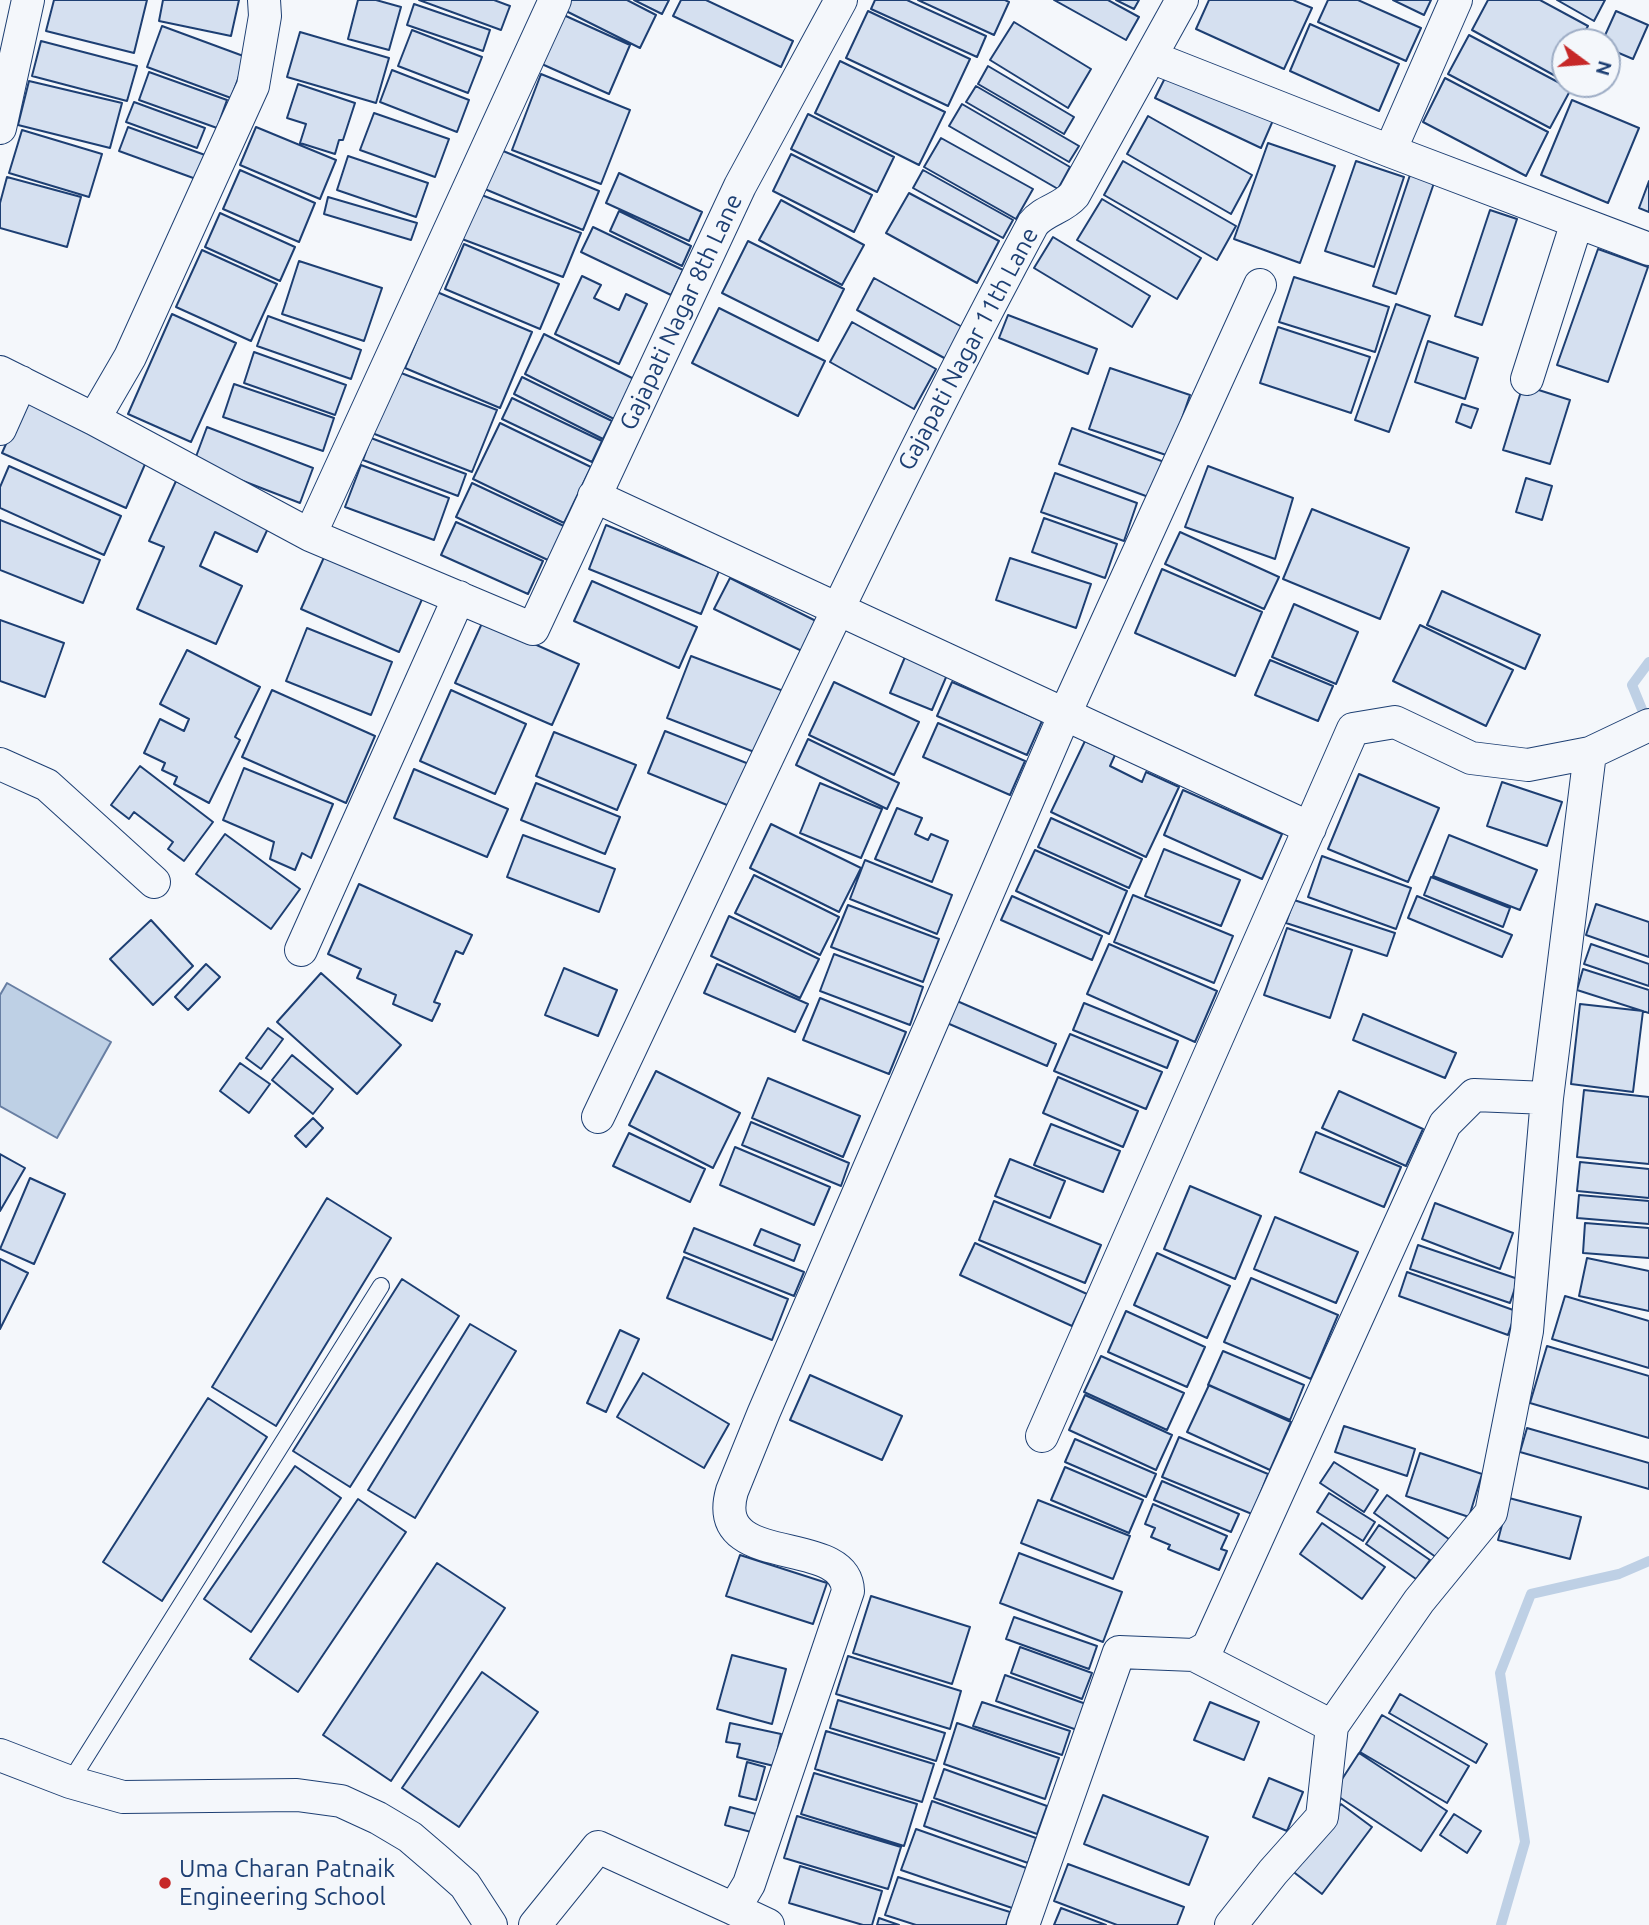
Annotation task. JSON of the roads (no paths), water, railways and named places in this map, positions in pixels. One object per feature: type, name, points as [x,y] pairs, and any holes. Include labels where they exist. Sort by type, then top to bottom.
[{"type":"street","points":[[0,128],[28,0]]},
{"type":"street","points":[[94,419],[130,357],[253,86],[265,16],[264,0]]},
{"type":"street","points":[[310,535],[555,0]]},
{"type":"street","name":"Gajapati Nagar 8th Lane","points":[[459,597],[533,629],[740,186],[841,0]]},
{"type":"street","name":"Gajapati Nagar 11th Lane","points":[[598,1117],[897,485],[958,363],[1032,224],[1039,217],[1068,203],[1074,195],[1182,0]]},
{"type":"street","points":[[1390,151],[1456,0]]},
{"type":"street","points":[[1151,57],[1390,151],[1649,248]]},
{"type":"street","points":[[1527,379],[1577,222]]},
{"type":"street","points":[[734,1909],[749,1884],[848,1591],[848,1582],[844,1574],[829,1564],[747,1538],[729,1517],[729,1504],[769,1399],[1064,716],[1260,285]]},
{"type":"street","points":[[0,429],[10,377],[310,535],[459,597],[302,950]]},
{"type":"street","points":[[594,496],[1310,828]]},
{"type":"street","points":[[1042,1436],[1353,729],[1395,722],[1471,758],[1528,765],[1590,753],[1649,725]]},
{"type":"street","points":[[1231,1925],[1322,1817],[1332,1726],[1419,1601],[1491,1513],[1527,1331],[1547,1098],[1590,753]]},
{"type":"street","points":[[0,764],[47,785],[154,882]]},
{"type":"street","points":[[1194,1655],[1208,1647],[1445,1125],[1474,1094],[1547,1098]]},
{"type":"street","points":[[1023,1925],[1119,1652],[1194,1655],[1332,1726]]},
{"type":"street","points":[[0,1755],[70,1782],[123,1797],[297,1795],[341,1801],[410,1837],[465,1885],[491,1925]]},
{"type":"street","points":[[535,1925],[598,1847],[768,1925]]},
{"type":"lane","points":[[70,1782],[381,1286]]},
{"type":"water","points":[[7,983],[111,1042],[57,1138],[0,1106],[0,995]]},
{"type":"waterway","points":[[1648,724],[1632,685],[1649,662]]},
{"type":"waterway","points":[[1501,1925],[1525,1842],[1500,1673],[1531,1594],[1619,1574],[1649,1561]]},
{"type":"place","name":"Uma Charan Patnaik Engineering School","points":[[165,1883]]}]
